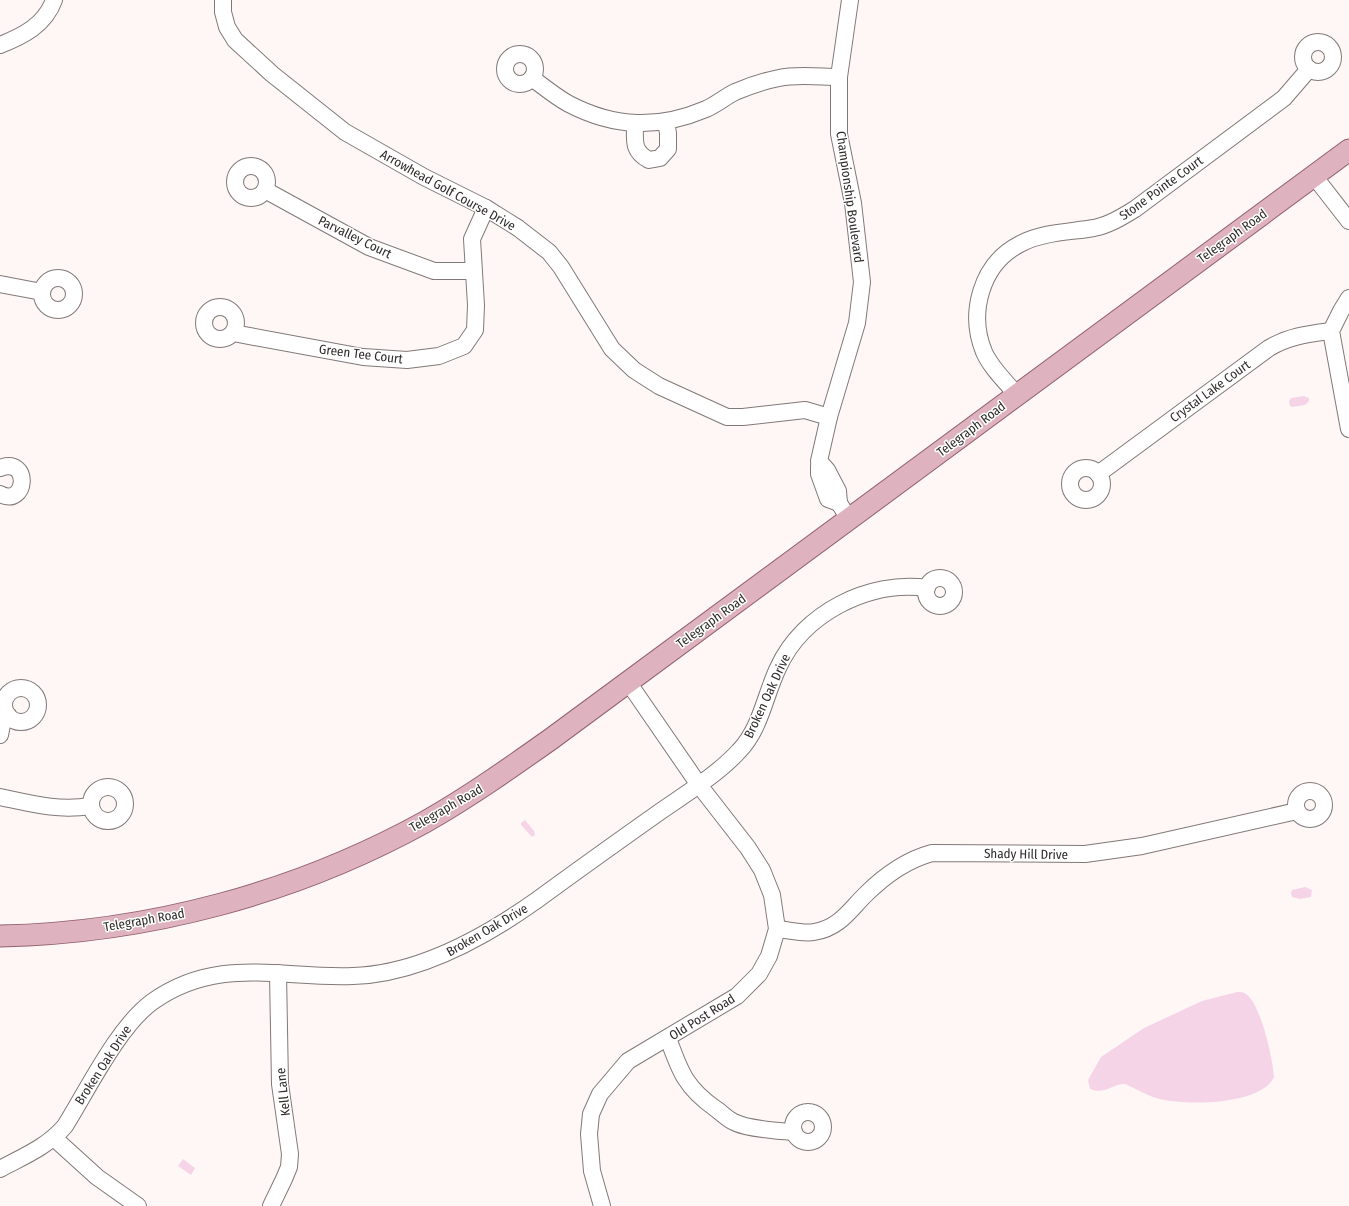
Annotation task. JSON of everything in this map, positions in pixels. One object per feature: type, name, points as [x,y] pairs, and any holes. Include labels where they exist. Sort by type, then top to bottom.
[{"type":"main road","name":"Telegraph Road","points":[[0,936],[65,932],[110,927],[181,914],[258,893],[325,869],[388,840],[458,802],[511,768],[628,682],[844,511],[1017,395],[1349,150]]},
{"type":"street","points":[[0,45],[22,37],[49,12],[54,0]]},
{"type":"street","name":"Arrowhead Golf Course Drive","points":[[223,0],[223,12],[227,27],[235,40],[308,103],[345,132],[424,177],[486,208],[518,228],[549,252],[561,267],[591,318],[612,349],[634,370],[659,386],[727,417],[743,417],[806,410],[829,417]]},
{"type":"street","name":"Championship Boulevard","points":[[844,511],[838,491],[828,470],[819,461],[829,417],[856,323],[862,282],[853,203],[840,134],[840,77],[850,0]]},
{"type":"street","name":"Stone Pointe Court","points":[[1017,395],[991,364],[984,353],[976,322],[977,305],[982,286],[994,267],[1004,255],[1020,244],[1036,238],[1095,228],[1114,222],[1135,209],[1284,98],[1309,69]]},
{"type":"street","points":[[532,78],[568,104],[594,116],[622,123],[635,123],[666,122],[677,120],[708,108],[735,92],[758,83],[781,77],[840,77]]},
{"type":"street","points":[[635,123],[635,146],[640,155],[649,160],[660,158],[668,149],[666,122]]},
{"type":"street","points":[[1314,176],[1349,221]]},
{"type":"street","name":"Parvalley Court","points":[[265,190],[369,247],[434,270],[473,271]]},
{"type":"street","name":"Green Tee Court","points":[[233,333],[363,357],[407,360],[439,356],[464,346],[475,330],[476,305],[472,239],[486,208]]},
{"type":"street","points":[[0,284],[42,292]]},
{"type":"street","points":[[1349,298],[1341,310],[1331,331],[1349,429]]},
{"type":"street","name":"Crystal Lake Court","points":[[1098,474],[1282,340],[1297,336],[1331,331]]},
{"type":"street","points":[[0,468],[9,466],[14,468],[18,470],[23,479],[18,492],[8,496],[0,494]]},
{"type":"street","name":"Broken Oak Drive","points":[[0,1169],[43,1147],[65,1126],[124,1030],[151,1003],[192,980],[217,974],[252,972],[355,976],[399,970],[442,956],[526,908],[699,785],[731,759],[748,740],[760,718],[769,689],[779,665],[794,641],[807,628],[837,606],[856,597],[884,589],[908,586],[927,588]]},
{"type":"street","name":"Old Post Road","points":[[602,1206],[592,1171],[589,1134],[591,1114],[600,1094],[628,1061],[737,996],[759,974],[769,956],[777,929],[772,894],[762,870],[748,848],[699,785],[628,682]]},
{"type":"street","points":[[0,735],[2,726],[8,715]]},
{"type":"street","points":[[0,797],[53,808],[70,809],[92,806]]},
{"type":"street","name":"Shady Hill Drive","points":[[777,929],[812,933],[824,930],[848,916],[865,895],[901,865],[916,857],[932,854],[1085,854],[1142,846],[1298,810]]},
{"type":"street","name":"Kell Lane","points":[[271,1206],[289,1167],[290,1154],[280,1084],[278,973]]},
{"type":"street","points":[[668,1038],[678,1067],[685,1079],[703,1100],[734,1122],[763,1129],[794,1132]]},
{"type":"street","points":[[54,1138],[97,1178],[138,1206]]},
{"type":"shaded area","points":[[1304,396],[1309,398],[1309,401],[1305,405],[1290,406],[1289,401],[1291,398]]},
{"type":"shaded area","points":[[525,820],[534,831],[535,835],[532,837],[521,825],[521,823]]},
{"type":"shaded area","points":[[1305,887],[1312,890],[1311,897],[1300,899],[1292,897],[1292,890]]},
{"type":"shaded area","points":[[1237,992],[1245,993],[1251,1000],[1257,1009],[1265,1033],[1274,1077],[1266,1087],[1254,1094],[1238,1098],[1201,1103],[1168,1101],[1156,1098],[1125,1084],[1120,1084],[1100,1091],[1090,1089],[1088,1080],[1101,1057],[1144,1028],[1202,1001]]},
{"type":"shaded area","points":[[183,1159],[195,1168],[191,1175],[178,1166]]}]
